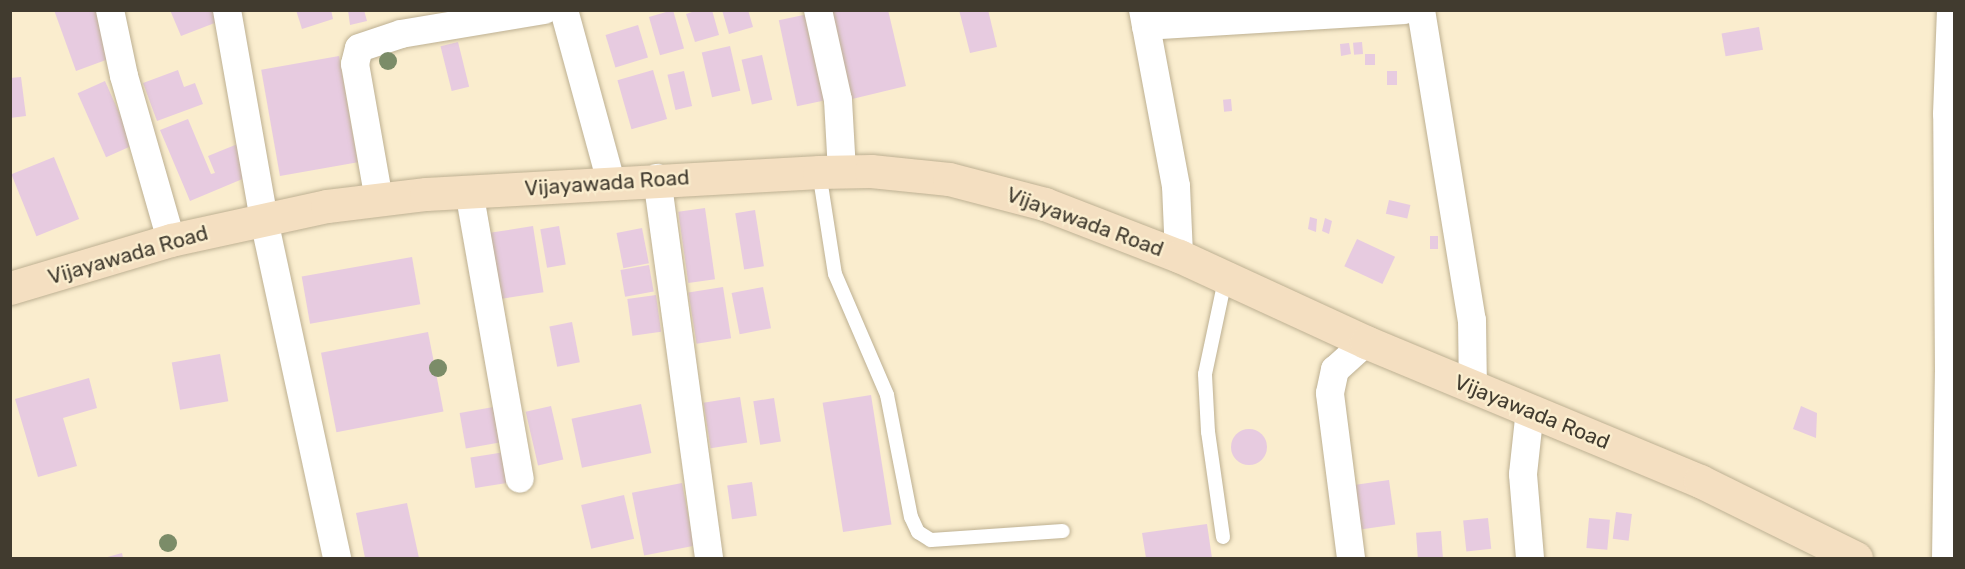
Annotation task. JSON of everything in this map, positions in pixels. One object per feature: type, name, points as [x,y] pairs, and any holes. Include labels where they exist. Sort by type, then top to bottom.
[{"type":"main road","name":"Vijayawada Road","points":[[10,288],[171,240],[264,220],[379,200],[469,191],[657,178],[830,172],[949,179],[1045,204],[1179,256],[1225,280],[1366,342],[1700,481],[1856,558]]},
{"type":"street","points":[[110,10],[124,75],[171,240]]},
{"type":"street","points":[[227,10],[264,220],[337,558]]},
{"type":"street","points":[[379,200],[355,64],[359,48],[399,22],[544,10]]},
{"type":"street","points":[[564,10],[611,182]]},
{"type":"street","points":[[818,10],[838,100],[830,172]]},
{"type":"street","points":[[1179,256],[1176,186],[1145,18],[1404,10]]},
{"type":"street","points":[[1421,10],[1472,320],[1473,388]]},
{"type":"street","points":[[1946,558],[1949,373],[1947,114],[1951,10]]},
{"type":"street","points":[[657,178],[709,558]]},
{"type":"street","points":[[469,191],[520,479]]},
{"type":"street","points":[[1351,558],[1330,393],[1335,370],[1366,342]]},
{"type":"street","points":[[1530,410],[1523,474],[1530,558]]},
{"type":"lane","points":[[830,172],[835,274],[887,395],[911,518],[918,532],[931,540],[1063,531]]},
{"type":"lane","points":[[1223,537],[1208,432],[1205,374],[1225,280]]},
{"type":"building","points":[[54,10],[97,10],[114,57],[76,71]]},
{"type":"building","points":[[170,10],[222,10],[225,19],[181,36]]},
{"type":"building","points":[[296,10],[331,10],[333,19],[302,29]]},
{"type":"building","points":[[348,10],[364,10],[367,21],[350,25]]},
{"type":"building","points":[[673,10],[684,48],[660,55],[649,17]]},
{"type":"building","points":[[698,10],[712,10],[719,35],[695,42],[686,14]]},
{"type":"building","points":[[722,10],[748,10],[753,27],[729,34]]},
{"type":"building","points":[[826,10],[888,10],[906,86],[848,100]]},
{"type":"building","points":[[959,10],[988,10],[997,47],[970,53]]},
{"type":"building","points":[[813,13],[831,99],[797,106],[779,20]]},
{"type":"building","points":[[638,25],[648,58],[615,67],[605,35]]},
{"type":"building","points":[[1759,27],[1763,50],[1726,56],[1722,34]]},
{"type":"building","points":[[458,42],[469,87],[452,91],[441,46]]},
{"type":"building","points":[[1362,42],[1363,54],[1354,55],[1353,43]]},
{"type":"building","points":[[1349,43],[1351,54],[1341,56],[1340,44]]},
{"type":"building","points":[[730,46],[740,91],[712,97],[702,53]]},
{"type":"building","points":[[1365,54],[1375,54],[1375,65],[1365,65]]},
{"type":"building","points":[[762,55],[772,100],[752,105],[742,60]]},
{"type":"building","points":[[339,56],[358,162],[280,176],[261,70]]},
{"type":"building","points":[[178,70],[184,87],[195,83],[203,104],[157,121],[143,83]]},
{"type":"building","points":[[653,70],[667,119],[631,129],[617,80]]},
{"type":"building","points":[[684,71],[692,106],[676,110],[667,75]]},
{"type":"building","points":[[1387,71],[1397,71],[1397,85],[1387,85]]},
{"type":"building","points":[[21,77],[26,116],[10,118],[10,78]]},
{"type":"building","points":[[105,81],[133,145],[106,157],[78,93]]},
{"type":"building","points":[[1231,99],[1232,111],[1224,112],[1223,100]]},
{"type":"building","points":[[188,119],[211,174],[215,173],[208,156],[245,141],[252,175],[190,201],[160,130]]},
{"type":"building","points":[[54,157],[79,219],[36,236],[11,174]]},
{"type":"building","points":[[1389,200],[1410,205],[1407,219],[1386,214]]},
{"type":"building","points":[[705,208],[715,279],[688,283],[678,212]]},
{"type":"building","points":[[755,210],[764,266],[744,269],[735,213]]},
{"type":"building","points":[[1310,217],[1317,219],[1316,232],[1308,229]]},
{"type":"building","points":[[1325,218],[1332,221],[1329,234],[1322,231]]},
{"type":"building","points":[[533,226],[543,292],[497,300],[487,233]]},
{"type":"building","points":[[559,226],[566,264],[547,268],[540,229]]},
{"type":"building","points":[[642,228],[649,263],[623,268],[616,233]]},
{"type":"building","points":[[1430,236],[1438,236],[1438,249],[1430,249]]},
{"type":"building","points":[[1357,239],[1395,257],[1382,284],[1344,266]]},
{"type":"building","points":[[412,257],[420,304],[310,324],[302,276]]},
{"type":"building","points":[[649,265],[654,292],[625,297],[620,270]]},
{"type":"building","points":[[723,287],[731,338],[697,344],[688,292]]},
{"type":"building","points":[[763,287],[771,328],[740,334],[732,293]]},
{"type":"building","points":[[656,295],[661,332],[632,336],[627,299]]},
{"type":"building","points":[[572,322],[580,362],[557,367],[549,326]]},
{"type":"building","points":[[428,332],[443,412],[336,432],[321,353]]},
{"type":"building","points":[[220,354],[228,401],[180,410],[172,363]]},
{"type":"building","points":[[89,378],[97,408],[63,418],[77,466],[38,477],[15,399]]},
{"type":"building","points":[[871,395],[891,524],[843,532],[823,403]]},
{"type":"building","points":[[740,397],[747,442],[711,448],[703,403]]},
{"type":"building","points":[[774,398],[781,441],[760,445],[753,401]]},
{"type":"building","points":[[641,404],[651,453],[582,468],[572,419]]},
{"type":"building","points":[[499,406],[505,441],[466,448],[460,413]]},
{"type":"building","points":[[551,406],[563,460],[538,465],[526,412]]},
{"type":"building","points":[[1801,406],[1817,413],[1816,438],[1793,429]]},
{"type":"building","points":[[1249,429],[1262,434],[1267,447],[1262,460],[1249,465],[1236,460],[1231,447],[1236,434]]},
{"type":"building","points":[[505,452],[510,483],[475,488],[470,457]]},
{"type":"building","points":[[1389,480],[1395,525],[1359,530],[1352,485]]},
{"type":"building","points":[[752,482],[757,516],[732,519],[727,485]]},
{"type":"building","points":[[682,483],[694,546],[644,556],[632,493]]},
{"type":"building","points":[[624,495],[634,539],[591,549],[581,505]]},
{"type":"building","points":[[407,503],[419,558],[365,558],[356,513]]},
{"type":"building","points":[[1616,512],[1632,514],[1629,541],[1613,539]]},
{"type":"building","points":[[1488,518],[1491,549],[1466,551],[1463,521]]},
{"type":"building","points":[[1589,518],[1610,520],[1607,550],[1586,548]]},
{"type":"building","points":[[1207,524],[1212,558],[1146,558],[1142,533]]},
{"type":"building","points":[[1441,531],[1443,558],[1418,558],[1416,533]]},
{"type":"building","points":[[122,553],[123,558],[104,558]]}]
